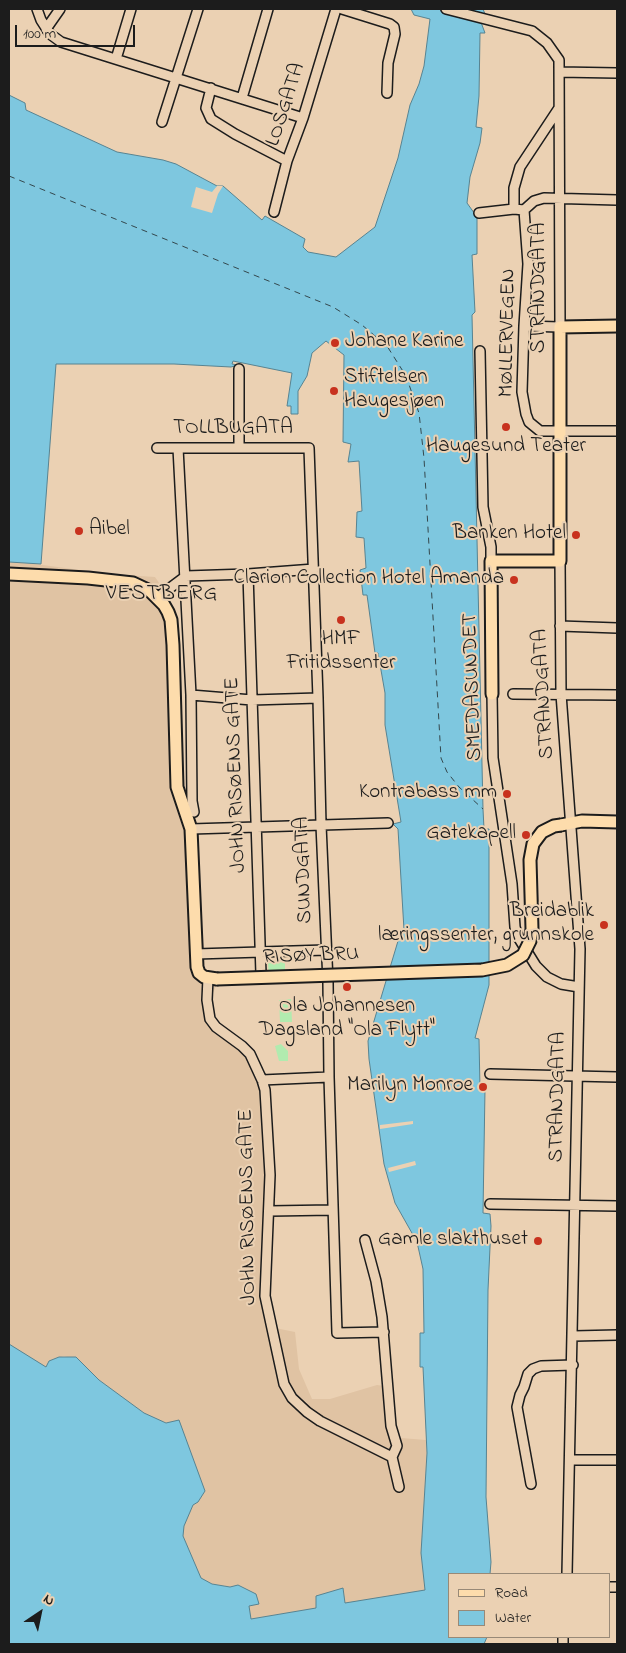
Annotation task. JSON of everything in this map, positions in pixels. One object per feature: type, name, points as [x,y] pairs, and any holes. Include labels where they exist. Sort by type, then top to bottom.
[{"type":"main road","points":[[560,327],[617,326]]},
{"type":"main road","name":"STRANDGATA","points":[[560,327],[560,561]]},
{"type":"main road","points":[[491,561],[560,561]]},
{"type":"main road","name":"SMEDASUNDET","points":[[491,561],[492,694]]},
{"type":"main road","points":[[9,574],[88,578],[133,583],[158,597],[168,612],[172,630],[177,787],[191,829],[196,954],[198,970],[201,975],[213,979]]},
{"type":"main road","points":[[566,824],[582,821],[617,822]]},
{"type":"main road","name":"RISØY BRU","points":[[213,979],[482,970],[507,965],[523,954],[530,941],[532,913],[530,860],[532,844],[542,832],[554,826],[566,824]]},
{"type":"street","points":[[37,9],[46,29],[61,42],[303,118]]},
{"type":"street","points":[[46,29],[60,9]]},
{"type":"street","points":[[116,59],[131,9]]},
{"type":"street","points":[[162,122],[198,9]]},
{"type":"street","points":[[242,98],[268,9]]},
{"type":"street","name":"LOSGATA","points":[[274,212],[287,161],[303,118],[336,9]]},
{"type":"street","points":[[342,9],[390,24],[394,28],[395,34],[388,63],[388,93]]},
{"type":"street","name":"STRANDGATA","points":[[446,9],[532,31],[541,36],[558,60],[560,72],[560,327]]},
{"type":"street","points":[[560,72],[617,73]]},
{"type":"street","points":[[211,88],[206,108],[211,119],[235,134],[287,161]]},
{"type":"street","points":[[514,209],[514,188],[520,167],[559,108]]},
{"type":"street","points":[[479,213],[514,209],[524,210],[537,200],[617,200]]},
{"type":"street","name":"MØLLERVEGEN","points":[[524,210],[528,264],[522,392],[529,422],[540,431],[560,431]]},
{"type":"street","points":[[524,326],[560,327]]},
{"type":"street","name":"SMEDASUNDET","points":[[480,351],[483,507],[491,547],[491,561]]},
{"type":"street","points":[[239,369],[239,447]]},
{"type":"street","points":[[560,431],[617,431]]},
{"type":"street","name":"TOLLBUGATA","points":[[157,448],[309,448]]},
{"type":"street","points":[[178,448],[186,576],[191,695],[192,800],[194,812]]},
{"type":"street","name":"SUNDGATA","points":[[309,448],[337,1333],[384,1332]]},
{"type":"street","name":"STRANDGATA","points":[[560,561],[561,694],[566,824],[580,933],[574,1336],[568,1573]]},
{"type":"street","points":[[158,597],[186,576],[314,569]]},
{"type":"street","name":"JOHN RISØENS GATE","points":[[248,574],[261,974]]},
{"type":"street","points":[[560,626],[616,628]]},
{"type":"street","name":"SMEDASUNDET","points":[[492,694],[493,758],[518,937],[536,966],[547,977],[561,984],[579,987]]},
{"type":"street","points":[[513,694],[617,695]]},
{"type":"street","points":[[191,695],[252,700],[318,698]]},
{"type":"street","points":[[191,829],[388,823]]},
{"type":"street","points":[[196,954],[326,950]]},
{"type":"street","name":"JOHN RISØENS GATE","points":[[213,979],[207,1000],[210,1019],[216,1027],[250,1054],[262,1080],[267,1114],[270,1175],[270,1212],[265,1296],[284,1384],[292,1398],[320,1421],[392,1457]]},
{"type":"street","points":[[490,1074],[617,1076]]},
{"type":"street","points":[[262,1080],[329,1078]]},
{"type":"street","points":[[490,1204],[617,1206]]},
{"type":"street","points":[[270,1212],[332,1210]]},
{"type":"street","points":[[364,1240],[376,1281],[384,1332],[391,1426],[398,1446],[392,1457],[399,1487]]},
{"type":"street","points":[[574,1336],[617,1335]]},
{"type":"street","points":[[531,1484],[517,1407],[520,1395],[528,1374],[533,1369],[541,1366],[573,1366]]},
{"type":"street","points":[[570,1460],[617,1460]]},
{"type":"shaded area","points":[[9,562],[110,574],[155,577],[170,599],[183,792],[186,817],[195,823],[199,962],[207,976],[219,979],[207,1007],[208,1013],[252,1052],[263,1078],[272,1122],[270,1173],[273,1223],[266,1238],[265,1282],[275,1328],[295,1332],[299,1369],[312,1399],[330,1399],[377,1385],[385,1386],[390,1433],[401,1438],[426,1440],[427,1452],[421,1553],[425,1590],[345,1604],[343,1590],[316,1608],[251,1619],[232,1587],[201,1582],[183,1536],[182,1525],[193,1505],[169,1423],[153,1419],[126,1401],[77,1360],[64,1356],[56,1358],[49,1361],[47,1370],[9,1345]]},
{"type":"green space","points":[[285,962],[285,976],[269,976],[268,963]]},
{"type":"green space","points":[[291,999],[292,1022],[280,1022],[279,1000]]},
{"type":"green space","points":[[281,1044],[288,1051],[288,1061],[279,1061],[275,1046]]},
{"type":"water","points":[[411,9],[483,9],[485,14],[479,17],[485,33],[480,33],[479,96],[476,127],[482,128],[480,143],[470,177],[467,203],[477,217],[477,254],[472,255],[475,312],[472,315],[483,809],[484,829],[489,829],[489,985],[475,1038],[479,1039],[480,1089],[485,1089],[483,1213],[490,1214],[491,1226],[488,1290],[486,1497],[491,1562],[490,1573],[448,1573],[448,1638],[487,1638],[484,1644],[9,1644],[9,1344],[46,1367],[49,1361],[59,1357],[76,1357],[99,1380],[144,1413],[166,1423],[179,1420],[205,1491],[198,1502],[193,1505],[184,1526],[183,1536],[201,1578],[212,1584],[230,1587],[238,1585],[256,1594],[259,1604],[249,1606],[251,1619],[316,1608],[316,1596],[343,1588],[345,1603],[425,1590],[421,1553],[427,1453],[423,1367],[420,1367],[420,1333],[424,1333],[423,1269],[417,1242],[395,1203],[384,1164],[368,1041],[401,931],[404,930],[398,829],[393,824],[401,822],[385,725],[385,693],[378,653],[375,653],[367,595],[363,595],[360,570],[366,568],[364,538],[356,537],[357,512],[362,511],[359,461],[348,462],[351,444],[343,442],[344,355],[326,341],[312,353],[307,376],[298,391],[298,414],[291,414],[291,406],[287,406],[292,373],[233,361],[232,364],[238,365],[231,367],[174,364],[56,364],[41,564],[9,562],[9,95],[25,103],[26,110],[117,152],[176,164],[217,186],[223,186],[262,220],[265,216],[305,239],[303,247],[308,252],[336,257],[375,227],[398,158],[410,105],[424,66],[430,19],[414,15]]},
{"type":"pier","points":[[217,186],[223,186],[218,194],[212,213],[191,207],[196,187],[212,192]]},
{"type":"pier","points":[[413,1121],[413,1124],[380,1129],[380,1125]]},
{"type":"pier","points":[[415,1161],[416,1165],[389,1172],[388,1168]]},
{"type":"ferry route","points":[[9,176],[333,307],[362,325],[387,346],[406,376],[419,413],[424,458],[441,758],[447,772],[459,787],[483,809]]},
{"type":"place","name":"Johane Karine","points":[[335,343]]},
{"type":"place","name":"Stiftelsen Haugesjøen","points":[[334,391]]},
{"type":"place","name":"Haugesund Teater","points":[[506,427]]},
{"type":"place","name":"Aibel","points":[[79,531]]},
{"type":"place","name":"Banken Hotel","points":[[576,535]]},
{"type":"place","name":"Clarion Collection Hotel Amanda","points":[[514,580]]},
{"type":"place","name":"HMF Fritidssenter","points":[[341,620]]},
{"type":"place","name":"Kontrabass mm","points":[[507,794]]},
{"type":"place","name":"Gatekapell","points":[[526,835]]},
{"type":"place","name":"Breidablik læringssenter, grunnskole","points":[[604,925]]},
{"type":"place","name":"Ola Johannesen Dagsland \"Ola Flytt\"","points":[[347,987]]},
{"type":"place","name":"Marilyn Monroe","points":[[483,1087]]},
{"type":"place","name":"Gamle slakthuset","points":[[538,1241]]},
{"type":"district","name":"VESTBERG","points":[[162,595]]}]
